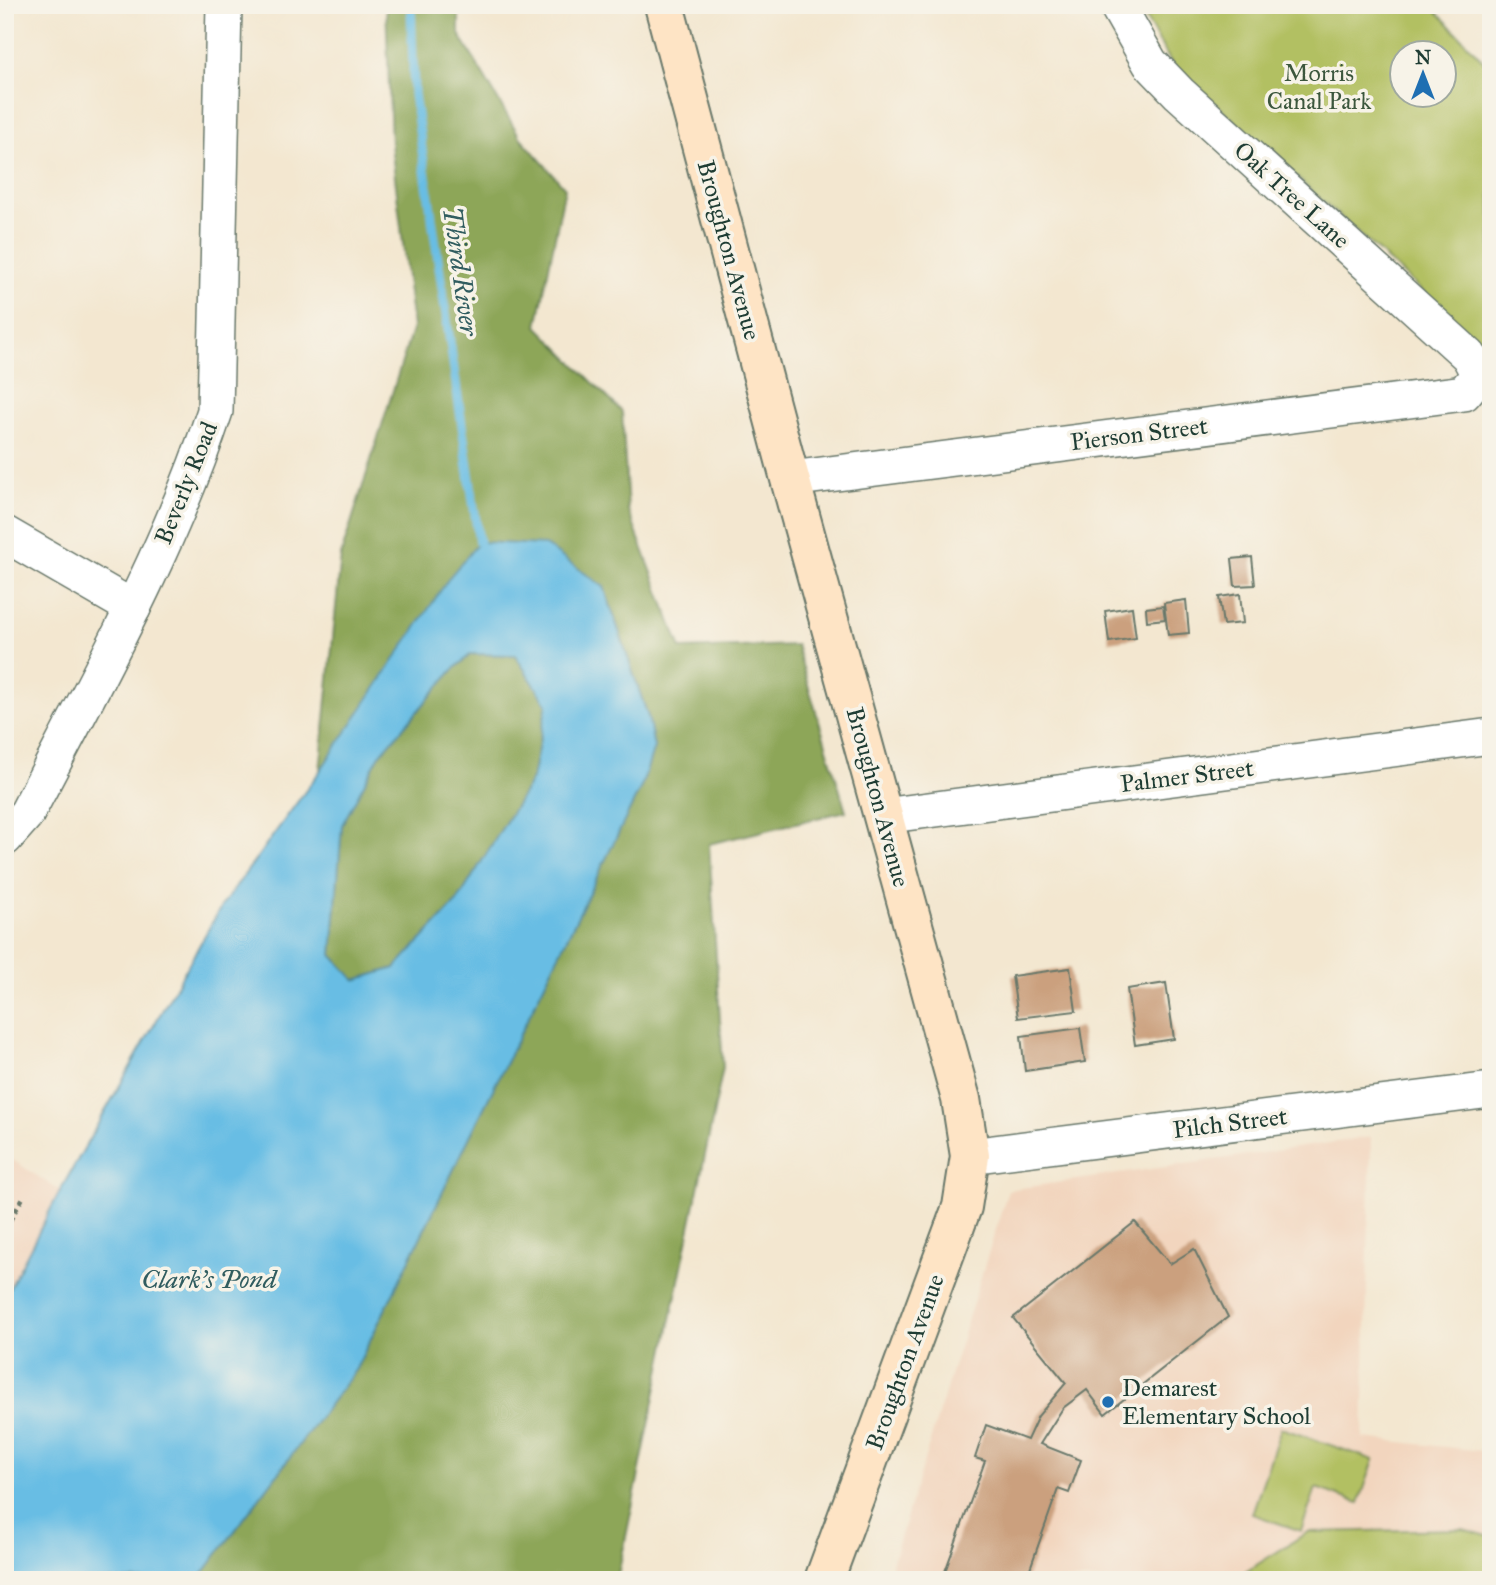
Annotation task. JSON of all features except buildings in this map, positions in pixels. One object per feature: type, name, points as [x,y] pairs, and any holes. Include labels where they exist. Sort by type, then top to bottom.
[{"type":"street","name":"Beverly Road","points":[[5,838],[27,813],[133,608],[201,455],[215,411],[224,5]]},
{"type":"street","name":"Broughton Avenue","points":[[664,5],[790,479],[961,1099],[970,1156],[962,1207],[824,1580]]},
{"type":"street","name":"Oak Tree Lane","points":[[1117,5],[1150,62],[1179,93],[1469,356],[1479,375]]},
{"type":"street","name":"Pierson Street","points":[[790,479],[1464,393],[1479,375]]},
{"type":"street","points":[[5,534],[133,608]]},
{"type":"street","name":"Palmer Street","points":[[883,816],[1491,736]]},
{"type":"street","name":"Pilch Street","points":[[970,1156],[1491,1090]]},
{"type":"path","points":[[5,1229],[24,1196]]},
{"type":"shaded area","name":"Demarest Elementary School","points":[[1371,1137],[1363,1438],[1491,1452],[1491,1580],[887,1580],[1008,1190]]},
{"type":"shaded area","points":[[5,1155],[60,1191],[5,1297]]},
{"type":"green space","points":[[386,5],[459,5],[459,34],[520,137],[565,188],[537,326],[622,412],[628,510],[681,649],[796,645],[846,811],[709,844],[723,1068],[617,1580],[198,1580],[356,1369],[642,785],[654,747],[648,716],[604,587],[479,542],[320,771],[341,555],[413,327],[391,144]]},
{"type":"green space","name":"Morris Canal Park","points":[[1138,5],[1431,5],[1491,69],[1491,354],[1172,64]]},
{"type":"green space","points":[[471,654],[515,655],[547,704],[532,779],[457,902],[395,968],[355,980],[332,955],[342,825],[379,756],[453,670]]},
{"type":"green space","points":[[1281,1428],[1374,1460],[1359,1503],[1316,1488],[1301,1531],[1252,1514]]},
{"type":"green space","points":[[1463,1529],[1491,1537],[1491,1580],[1233,1580],[1308,1532]]},
{"type":"water","name":"Clark's Pond","points":[[479,542],[545,545],[604,587],[648,717],[654,747],[642,785],[356,1369],[198,1580],[5,1580],[5,1297],[60,1191],[221,907],[320,771],[451,575]],"holes":[[[471,654],[515,655],[547,704],[532,779],[457,902],[395,968],[355,980],[332,955],[342,825],[379,756],[453,670]]]},
{"type":"waterway","name":"Third River","points":[[411,5],[414,94],[479,542]]},
{"type":"place","name":"Demarest Elementary School","points":[[1108,1402]]}]
